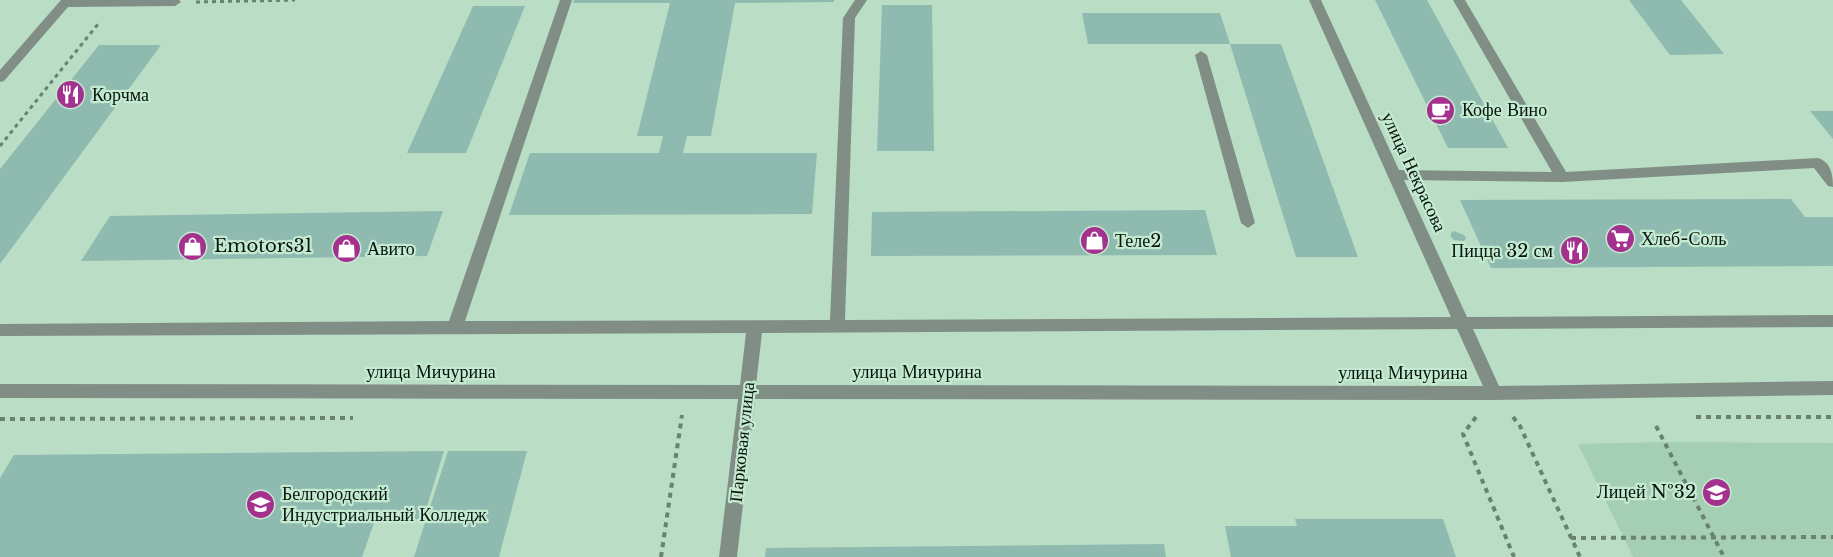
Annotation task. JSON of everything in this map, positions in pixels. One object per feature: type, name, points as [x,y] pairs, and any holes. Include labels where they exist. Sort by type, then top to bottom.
[{"type":"street","points":[[454,328],[566,0]]},
{"type":"street","points":[[837,326],[849,18],[861,0]]},
{"type":"street","name":"улица Некрасова","points":[[1315,0],[1494,393]]},
{"type":"street","points":[[1459,0],[1562,177]]},
{"type":"street","points":[[0,78],[66,2],[175,2]]},
{"type":"street","points":[[1201,55],[1248,223]]},
{"type":"street","points":[[1394,175],[1562,177],[1818,163],[1833,182]]},
{"type":"street","points":[[0,330],[1833,321]]},
{"type":"street","name":"Парковая улица","points":[[728,557],[738,493],[747,392],[756,326]]},
{"type":"street","name":"улица Мичурина","points":[[0,391],[1494,393],[1833,388]]},
{"type":"path","points":[[175,2],[295,0]]},
{"type":"path","points":[[0,146],[114,3]]},
{"type":"path","points":[[661,557],[685,392]]},
{"type":"path","points":[[1520,426],[1580,557]]},
{"type":"path","points":[[1656,426],[1724,557]]},
{"type":"path","points":[[1463,434],[1514,557]]},
{"type":"path","points":[[1571,538],[1833,537]]},
{"type":"shaded area","name":"Лицей №32","points":[[1833,443],[1833,557],[1633,557],[1578,444]]},
{"type":"building","points":[[574,0],[834,0],[834,2],[735,3],[711,136],[687,136],[683,153],[817,153],[812,214],[509,215],[530,153],[659,153],[663,136],[637,136],[670,3],[573,3]]},
{"type":"building","points":[[1375,0],[1427,0],[1508,148],[1448,148]]},
{"type":"building","points":[[1629,0],[1681,0],[1724,54],[1670,55]]},
{"type":"building","points":[[882,5],[932,5],[934,151],[877,151]]},
{"type":"building","points":[[473,6],[525,6],[466,153],[407,153]]},
{"type":"building","points":[[1082,13],[1220,13],[1230,44],[1088,44]]},
{"type":"building","points":[[1230,44],[1281,44],[1358,257],[1296,257]]},
{"type":"building","points":[[99,45],[161,45],[0,264],[0,169]]},
{"type":"building","points":[[1810,111],[1833,111],[1833,139]]},
{"type":"building","points":[[1791,199],[1805,217],[1833,217],[1833,266],[1491,268],[1460,200]]},
{"type":"building","points":[[1205,210],[1217,255],[871,256],[872,212]]},
{"type":"building","points":[[443,211],[427,256],[81,261],[110,216]]},
{"type":"building","points":[[1454,231],[1464,235],[1466,238],[1464,241],[1454,240],[1451,237]]},
{"type":"building","name":"Белгородский Индустриальный Колледж","points":[[444,451],[423,519],[375,520],[362,557],[0,557],[0,478],[14,455]]},
{"type":"building","points":[[448,451],[527,451],[499,557],[414,557]]},
{"type":"building","points":[[1295,519],[1443,519],[1456,557],[1231,557],[1225,526],[1297,526]]},
{"type":"building","points":[[1164,544],[1166,557],[765,557],[766,548]]},
{"type":"place","name":"Корчма","points":[[71,95]]},
{"type":"place","name":"Кофе Вино","points":[[1441,110]]},
{"type":"place","name":"Хлеб-Соль","points":[[1620,239]]},
{"type":"place","name":"Теле2","points":[[1094,241]]},
{"type":"place","name":"Emotors31","points":[[193,246]]},
{"type":"place","name":"Авито","points":[[346,249]]},
{"type":"place","name":"Пицца 32 см","points":[[1574,251]]},
{"type":"place","name":"Лицей №32","points":[[1717,492]]},
{"type":"place","name":"Белгородский Индустриальный Колледж","points":[[261,504]]}]
